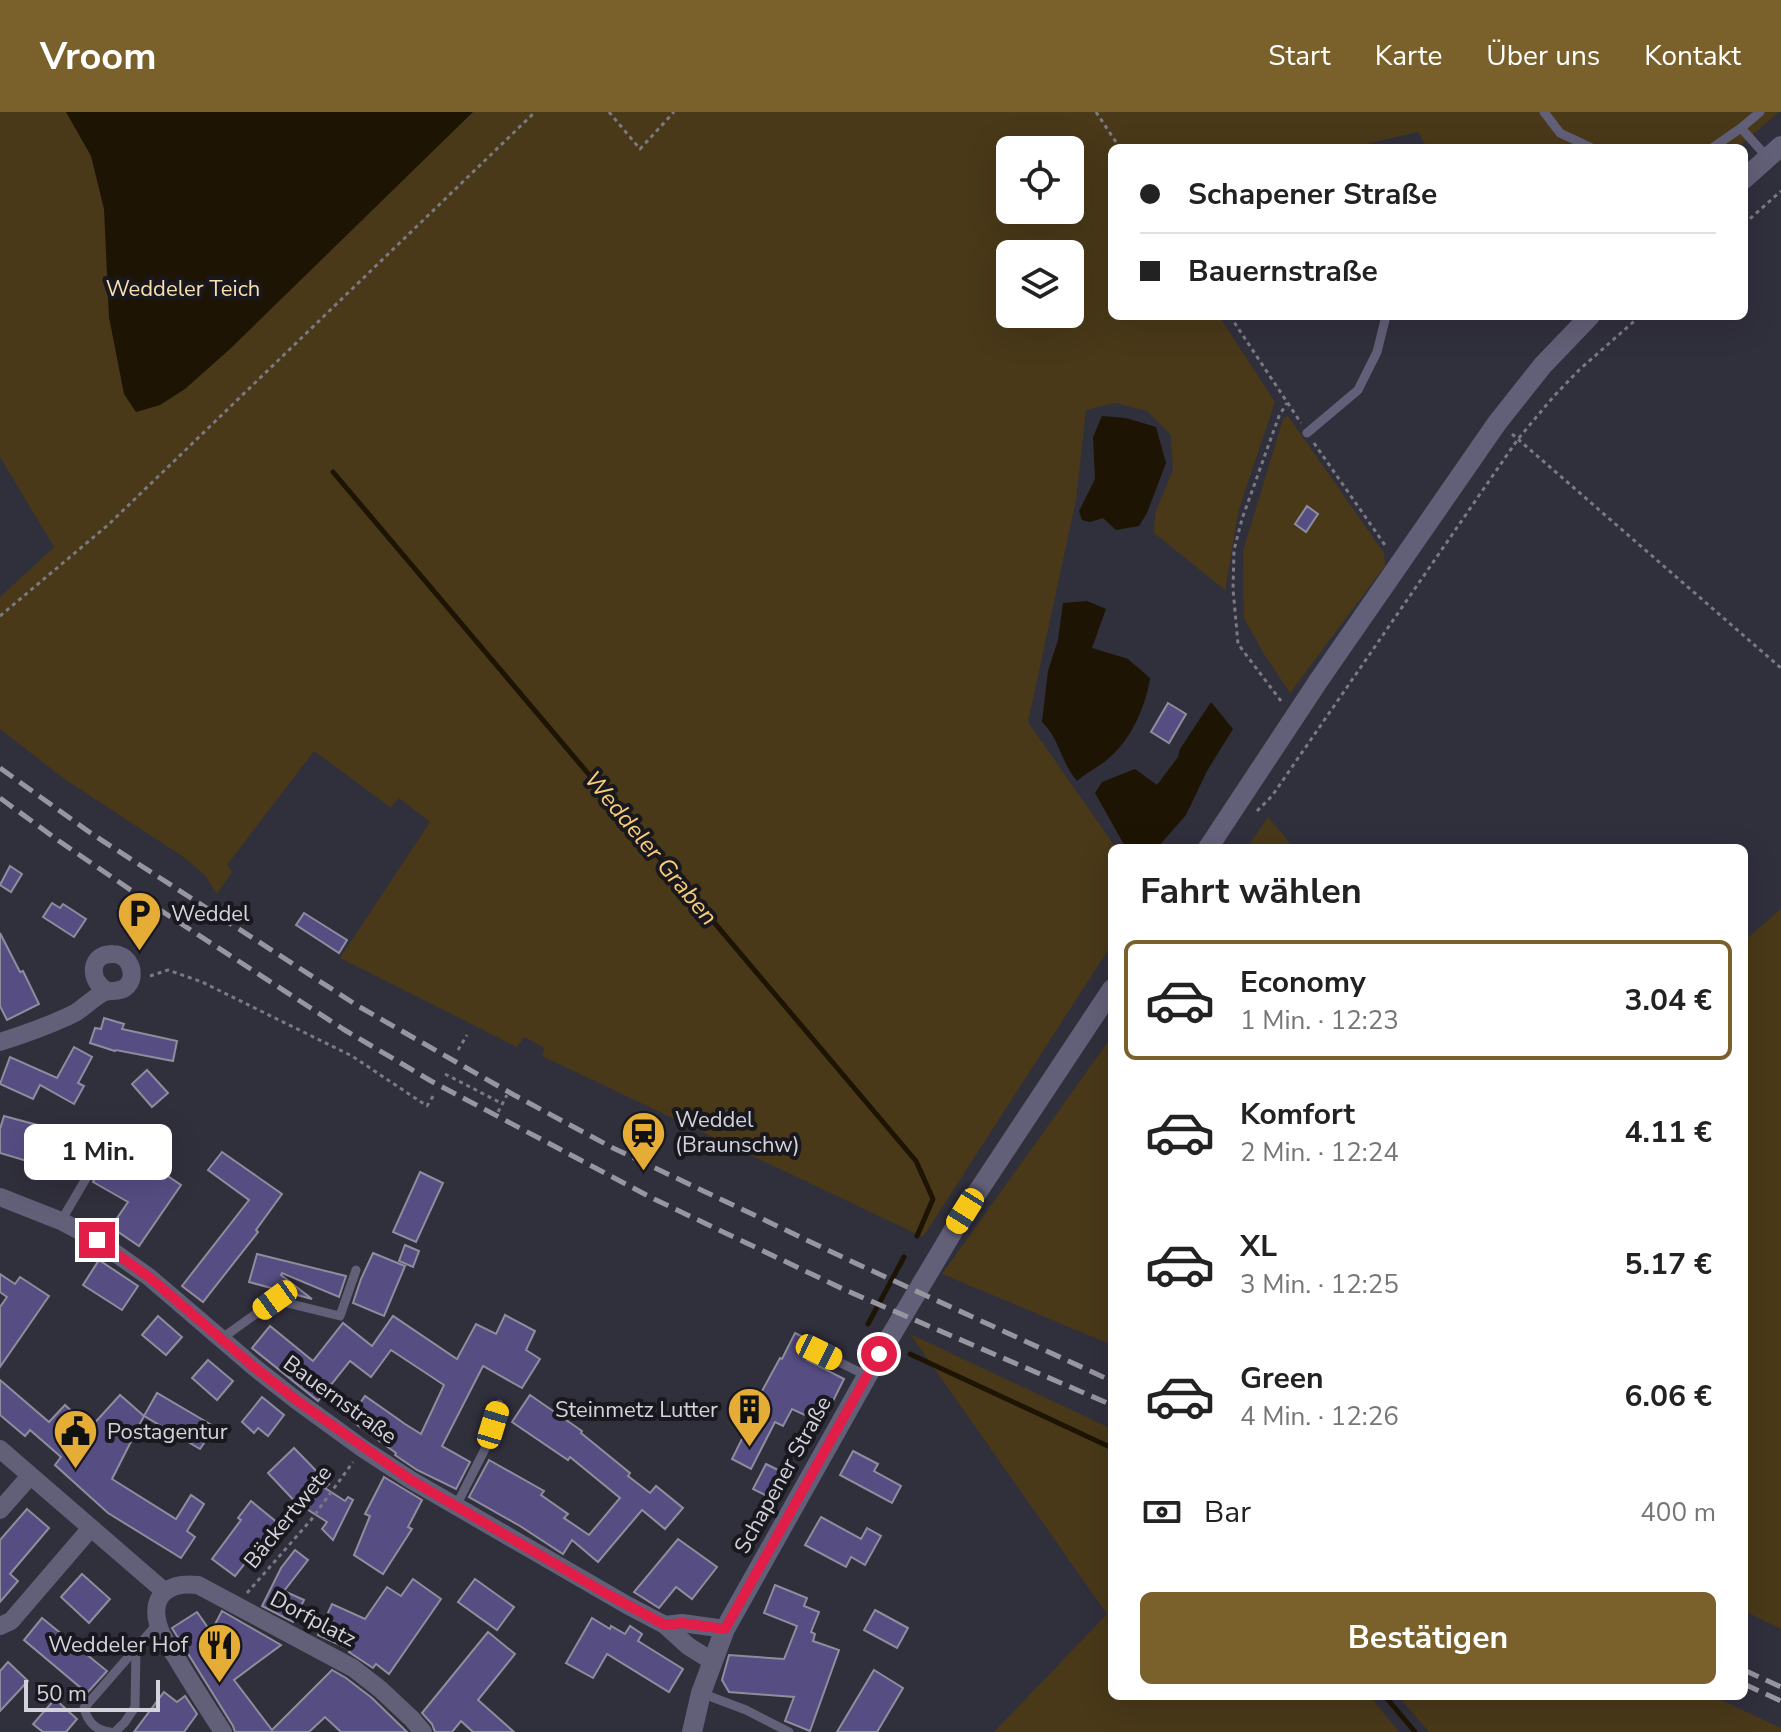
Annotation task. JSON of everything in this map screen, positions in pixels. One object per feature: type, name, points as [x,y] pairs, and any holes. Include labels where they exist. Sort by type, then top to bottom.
[{"type":"street","points":[[1748,176],[1775,152]]},
{"type":"street","points":[[1211,844],[1296,714],[1497,423],[1543,365],[1586,320]]},
{"type":"street","points":[[117,954],[128,960],[132,976],[126,987],[107,991],[97,984],[93,969],[104,955],[117,954]]},
{"type":"street","points":[[0,1042],[77,1012],[107,991]]},
{"type":"street","name":"Schapener Straße","points":[[692,1732],[701,1693],[725,1629],[867,1376],[965,1211],[1108,995]]},
{"type":"street","name":"Bauernstraße","points":[[0,1197],[61,1221],[97,1240],[129,1262],[296,1400],[362,1448],[411,1480],[665,1625],[688,1646],[712,1661]]},
{"type":"street","points":[[0,1449],[164,1591],[158,1602],[158,1623],[223,1732]]},
{"type":"street","points":[[0,1510],[30,1476]]},
{"type":"street","points":[[0,1626],[11,1621],[91,1528]]},
{"type":"street","name":"Dorfplatz","points":[[164,1591],[183,1583],[198,1585],[353,1668],[380,1689],[423,1732]]},
{"type":"street","name":"Bauernstraße","points":[[665,1625],[682,1623],[725,1629]]},
{"type":"lane","points":[[1544,112],[1560,133],[1583,144]]},
{"type":"lane","points":[[1718,144],[1760,112]]},
{"type":"lane","points":[[1741,128],[1775,152]]},
{"type":"lane","points":[[1307,433],[1358,390],[1377,352],[1385,320]]},
{"type":"lane","points":[[61,1221],[104,1148]]},
{"type":"lane","points":[[221,1339],[275,1300],[340,1316],[356,1270]]},
{"type":"lane","points":[[819,1352],[867,1376]]},
{"type":"lane","points":[[456,1506],[486,1447],[499,1404]]},
{"type":"lane","points":[[136,1648],[135,1707],[125,1722],[112,1732],[101,1731],[88,1721],[84,1708],[136,1648],[158,1623]]},
{"type":"lane","points":[[701,1693],[746,1710],[789,1732]]},
{"type":"path","points":[[0,616],[108,525],[535,112]]},
{"type":"path","points":[[609,112],[640,149],[674,112]]},
{"type":"path","points":[[1096,112],[1117,144]]},
{"type":"path","points":[[1748,220],[1781,191]]},
{"type":"path","points":[[1252,815],[1272,796],[1518,439],[1579,370],[1635,320]]},
{"type":"path","points":[[1287,403],[1279,416],[1242,519],[1234,550],[1233,589],[1238,644],[1282,702],[1296,714]]},
{"type":"path","points":[[1497,423],[1781,668]]},
{"type":"path","points":[[132,976],[147,977],[168,970],[202,982],[352,1056],[427,1106],[435,1093]]},
{"type":"path","points":[[458,1050],[467,1035]]},
{"type":"path","points":[[445,1074],[503,1104]]},
{"type":"path","points":[[498,1112],[507,1095]]},
{"type":"path","name":"Bäckertwete","points":[[239,1606],[252,1586],[311,1520],[362,1448]]},
{"type":"green space","points":[[0,112],[1779,112],[1742,144],[1425,144],[1418,132],[1367,144],[1108,144],[1108,320],[1222,320],[1275,402],[1239,509],[1225,590],[1154,533],[1155,513],[1173,470],[1171,435],[1147,411],[1115,403],[1086,410],[1076,500],[1028,722],[1113,844],[1108,844],[1108,950],[923,1237],[542,1056],[545,1048],[524,1037],[517,1047],[340,958],[430,822],[399,798],[390,807],[314,751],[227,865],[232,872],[217,894],[204,874],[182,856],[63,778],[0,729],[0,597],[54,547],[0,457]]},
{"type":"green space","points":[[1288,416],[1384,553],[1385,566],[1290,693],[1244,618],[1243,551],[1283,419]]},
{"type":"green space","points":[[1268,817],[1291,844],[1250,844]]},
{"type":"green space","points":[[1781,909],[1781,1629],[1748,1613],[1748,938]]},
{"type":"green space","points":[[1108,1042],[1108,1343],[942,1274]]},
{"type":"green space","points":[[910,1334],[1108,1427],[1108,1700],[1373,1700],[1399,1732],[994,1732],[1107,1614]]},
{"type":"green space","points":[[1401,1700],[1721,1700],[1781,1728],[1781,1732],[1429,1732]]},
{"type":"shaded area","name":"Weddeler Teich","points":[[66,112],[473,112],[230,349],[185,389],[160,405],[136,412],[124,394],[109,317],[104,209],[91,156]]},
{"type":"shaded area","points":[[1102,416],[1126,418],[1156,427],[1166,463],[1139,526],[1116,530],[1103,518],[1090,522],[1082,520],[1079,511],[1095,479],[1093,437]]},
{"type":"shaded area","points":[[1087,601],[1106,609],[1092,648],[1128,659],[1150,678],[1141,711],[1124,742],[1105,761],[1077,781],[1042,722],[1048,671],[1058,640],[1063,603]]},
{"type":"shaded area","points":[[1211,702],[1233,729],[1207,771],[1186,815],[1161,844],[1124,844],[1095,793],[1102,782],[1135,769],[1157,785],[1178,757],[1180,749]]},
{"type":"building","points":[[1307,506],[1318,514],[1306,532],[1295,524]]},
{"type":"building","points":[[1168,703],[1186,714],[1169,743],[1151,732]]},
{"type":"building","points":[[10,866],[22,874],[11,892],[0,885]]},
{"type":"building","points":[[52,903],[60,908],[63,904],[86,919],[74,937],[43,917]]},
{"type":"building","points":[[304,913],[347,940],[339,953],[296,925]]},
{"type":"building","points":[[0,933],[39,1004],[7,1020],[0,1006]]},
{"type":"building","points":[[104,1018],[124,1024],[122,1029],[177,1041],[173,1061],[115,1051],[90,1043],[95,1028],[101,1029]]},
{"type":"building","points":[[74,1047],[92,1057],[78,1083],[84,1086],[74,1104],[40,1085],[33,1099],[0,1084],[10,1057],[57,1078]]},
{"type":"building","points":[[147,1070],[168,1093],[152,1107],[132,1084]]},
{"type":"building","points":[[4,1116],[86,1138],[80,1149],[91,1156],[80,1174],[71,1169],[66,1177],[29,1155],[27,1161],[0,1153],[0,1129]]},
{"type":"building","points":[[119,1137],[144,1152],[141,1158],[181,1185],[139,1246],[111,1227],[128,1202],[93,1182]]},
{"type":"building","points":[[222,1152],[282,1194],[256,1230],[258,1232],[203,1302],[182,1286],[249,1200],[208,1170]]},
{"type":"building","points":[[420,1172],[443,1183],[416,1242],[393,1232]]},
{"type":"building","points":[[405,1245],[419,1251],[413,1267],[399,1261]]},
{"type":"building","points":[[373,1253],[405,1266],[384,1316],[353,1303]]},
{"type":"building","points":[[257,1254],[346,1276],[339,1297],[282,1273],[312,1299],[249,1282]]},
{"type":"building","points":[[99,1260],[138,1286],[122,1310],[83,1285]]},
{"type":"building","points":[[0,1274],[15,1284],[20,1277],[49,1296],[0,1367],[0,1307],[7,1297],[0,1292]]},
{"type":"building","points":[[505,1315],[535,1331],[526,1350],[540,1359],[522,1388],[483,1366],[442,1446],[470,1462],[456,1489],[417,1470],[349,1419],[365,1396],[421,1434],[444,1385],[391,1350],[371,1377],[350,1361],[318,1401],[252,1348],[270,1326],[313,1361],[343,1323],[372,1346],[393,1316],[457,1359],[476,1324],[496,1334]]},
{"type":"building","points":[[158,1316],[182,1337],[166,1355],[142,1335]]},
{"type":"building","points":[[795,1333],[815,1343],[807,1360],[844,1379],[822,1423],[792,1409],[783,1426],[775,1422],[751,1469],[732,1459],[748,1427],[738,1421],[754,1389],[761,1393]]},
{"type":"building","points":[[208,1360],[233,1381],[217,1400],[192,1378]]},
{"type":"building","points":[[0,1380],[49,1422],[65,1405],[90,1428],[120,1395],[144,1416],[112,1479],[176,1519],[191,1495],[204,1504],[187,1531],[195,1537],[181,1558],[108,1513],[55,1465],[61,1457],[30,1430],[25,1436],[0,1415]]},
{"type":"building","points":[[157,1393],[215,1427],[200,1449],[144,1416]]},
{"type":"building","points":[[530,1395],[582,1431],[650,1493],[656,1486],[683,1508],[665,1529],[642,1510],[598,1562],[572,1540],[563,1554],[469,1497],[489,1460],[544,1491],[541,1495],[568,1514],[564,1518],[589,1535],[620,1498],[570,1457],[568,1460],[512,1422]]},
{"type":"building","points":[[262,1397],[284,1415],[268,1436],[258,1428],[254,1433],[242,1422]]},
{"type":"building","points":[[294,1448],[329,1484],[325,1488],[345,1501],[348,1497],[353,1500],[333,1540],[322,1529],[327,1522],[305,1508],[303,1510],[268,1473]]},
{"type":"building","points":[[853,1451],[878,1464],[874,1471],[901,1486],[892,1503],[840,1475]]},
{"type":"building","points":[[766,1464],[788,1475],[775,1500],[753,1489]]},
{"type":"building","points":[[384,1477],[422,1500],[408,1527],[412,1529],[383,1574],[354,1555],[370,1516],[365,1514]]},
{"type":"building","points":[[251,1501],[279,1524],[235,1576],[212,1559]]},
{"type":"building","points":[[27,1509],[49,1528],[10,1574],[18,1581],[0,1602],[0,1540]]},
{"type":"building","points":[[821,1517],[861,1539],[867,1528],[881,1536],[865,1565],[851,1557],[846,1567],[805,1545]]},
{"type":"building","points":[[678,1539],[717,1567],[692,1599],[676,1587],[659,1608],[634,1592]]},
{"type":"building","points":[[295,1550],[308,1560],[284,1591],[304,1600],[293,1622],[262,1606],[281,1568]]},
{"type":"building","points":[[82,1574],[110,1599],[89,1623],[61,1597]]},
{"type":"building","points":[[413,1579],[441,1599],[389,1674],[376,1664],[373,1668],[349,1652],[351,1650],[318,1635],[332,1604],[365,1619],[387,1587],[401,1596]]},
{"type":"building","points":[[475,1579],[514,1607],[497,1630],[458,1602]]},
{"type":"building","points":[[775,1585],[807,1598],[804,1606],[819,1612],[811,1632],[815,1634],[813,1641],[839,1650],[810,1731],[785,1721],[794,1697],[729,1692],[722,1680],[729,1655],[784,1659],[797,1626],[764,1613]]},
{"type":"building","points":[[875,1610],[908,1628],[897,1648],[864,1630]]},
{"type":"building","points":[[222,1611],[281,1645],[234,1680],[272,1730],[332,1670],[372,1698],[407,1732],[341,1732],[325,1717],[309,1732],[235,1732],[172,1628],[197,1612],[211,1632]]},
{"type":"building","points":[[42,1618],[107,1671],[87,1693],[24,1640]]},
{"type":"building","points":[[592,1618],[625,1634],[630,1626],[642,1634],[638,1641],[683,1669],[669,1692],[607,1654],[593,1678],[566,1663]]},
{"type":"building","points":[[488,1632],[515,1654],[478,1700],[514,1732],[473,1732],[461,1721],[452,1732],[435,1732],[422,1713]]},
{"type":"building","points":[[8,1662],[28,1681],[0,1711],[0,1671]]},
{"type":"building","points":[[874,1670],[903,1688],[877,1732],[837,1732]]},
{"type":"building","points":[[164,1692],[177,1702],[185,1696],[197,1714],[184,1732],[134,1732]]},
{"type":"building","points":[[55,1699],[77,1719],[66,1732],[43,1732],[33,1724]]},
{"type":"waterway","name":"Weddeler Graben","points":[[333,472],[916,1161],[933,1199],[917,1236]]},
{"type":"waterway","name":"Weddeler Graben","points":[[868,1324],[904,1257]]},
{"type":"waterway","name":"Weddeler Graben","points":[[910,1354],[1108,1446]]},
{"type":"waterway","name":"Weddeler Graben","points":[[1388,1700],[1415,1732]]},
{"type":"railway","points":[[0,768],[92,834],[358,1006],[514,1095],[613,1148],[1108,1379]]},
{"type":"railway","points":[[0,798],[160,910],[343,1029],[431,1081],[654,1199],[843,1289],[1108,1403]]},
{"type":"railway","points":[[1748,1672],[1781,1687]]},
{"type":"railway","points":[[1748,1686],[1781,1701]]},
{"type":"place","name":"Weddel","points":[[140,953]]},
{"type":"place","name":"Weddel (Braunschw)","points":[[644,1172]]},
{"type":"place","name":"Steinmetz Lutter","points":[[749,1449]]},
{"type":"place","name":"Postagentur","points":[[76,1471]]},
{"type":"place","name":"Weddeler Hof","points":[[219,1684]]},
{"type":"route","points":[[97,1240],[149,1277],[254,1367],[362,1448],[411,1480],[665,1625],[682,1623],[725,1629],[879,1354]]}]
